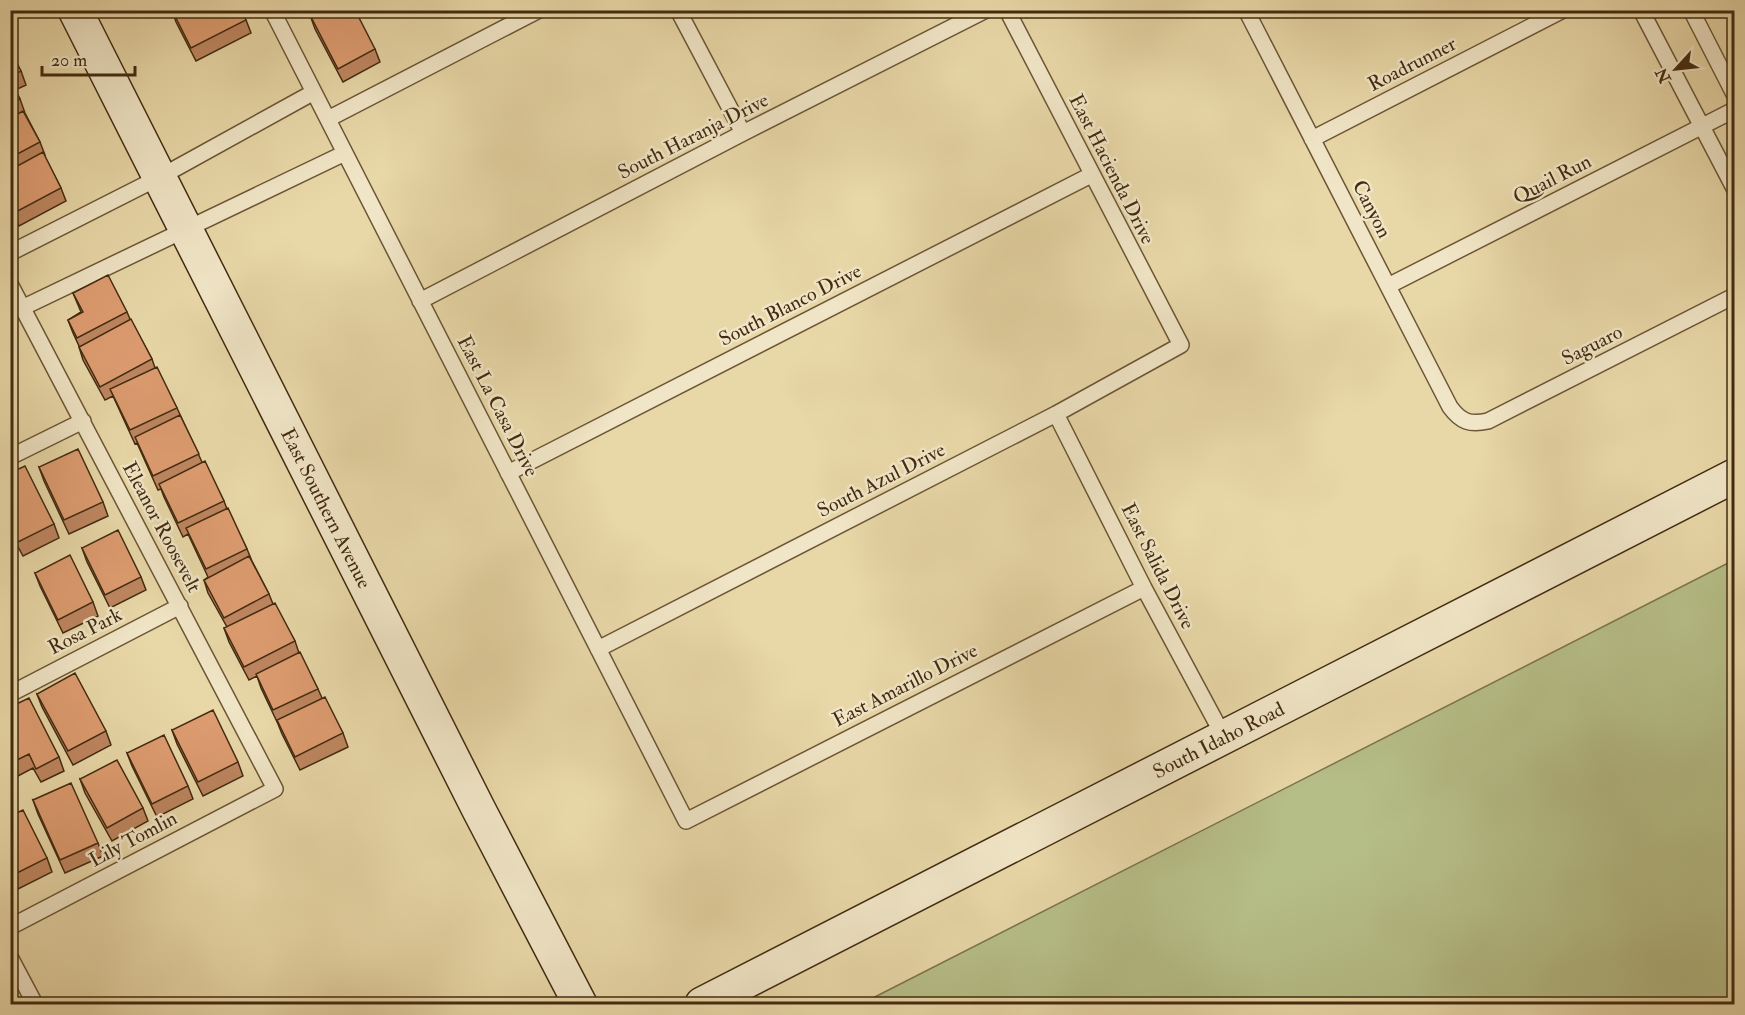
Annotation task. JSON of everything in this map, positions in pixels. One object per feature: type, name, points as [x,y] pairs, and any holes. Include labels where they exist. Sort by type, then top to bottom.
[{"type":"main road","name":"East Southern Avenue","points":[[75,10],[580,1005]]},
{"type":"main road","name":"South Idaho Road","points":[[702,1005],[1734,476]]},
{"type":"lane","name":"East La Casa Drive","points":[[272,10],[686,821]]},
{"type":"lane","points":[[328,119],[539,10]]},
{"type":"lane","points":[[678,10],[743,133]]},
{"type":"lane","name":"South Haranja Drive","points":[[420,301],[986,10]]},
{"type":"lane","name":"East Hacienda Drive","points":[[1007,10],[1181,345]]},
{"type":"lane","name":"Canyon","points":[[1246,10],[1450,407],[1458,417],[1466,422]]},
{"type":"lane","points":[[1641,10],[1734,188]]},
{"type":"lane","points":[[1691,10],[1734,94]]},
{"type":"lane","name":"Roadrunner","points":[[1312,139],[1562,11]]},
{"type":"lane","points":[[10,253],[160,177],[314,92]]},
{"type":"lane","name":"Quail Run","points":[[1388,286],[1734,110]]},
{"type":"lane","points":[[24,307],[345,153]]},
{"type":"lane","name":"South Blanco Drive","points":[[508,473],[1091,175]]},
{"type":"lane","name":"Eleanor Roosevelt","points":[[10,284],[275,789]]},
{"type":"lane","name":"Saguaro","points":[[1466,422],[1488,421],[1734,296]]},
{"type":"lane","name":"South Azul Drive","points":[[598,649],[1056,414],[1181,345]]},
{"type":"lane","name":"East Salida Drive","points":[[1056,414],[1144,588],[1224,737]]},
{"type":"lane","points":[[10,458],[83,421]]},
{"type":"lane","name":"East Amarillo Drive","points":[[686,821],[1144,588]]},
{"type":"lane","name":"Rosa Park","points":[[10,694],[180,606]]},
{"type":"lane","name":"Lily Tomlin","points":[[10,927],[275,789]]},
{"type":"lane","points":[[10,957],[35,1005]]},
{"type":"green space","points":[[1734,560],[1734,1004],[861,1004]]},
{"type":"building","points":[[172,10],[241,10],[246,20],[191,48]]},
{"type":"building","points":[[319,10],[355,10],[375,49],[338,69],[310,15]]},
{"type":"building","points":[[14,57],[21,71],[10,77],[10,58]]},
{"type":"building","points":[[10,81],[20,99],[10,104]]},
{"type":"building","points":[[23,111],[40,142],[10,158],[10,118]]},
{"type":"building","points":[[43,152],[61,188],[14,213],[10,206],[10,170]]},
{"type":"building","points":[[108,275],[127,312],[77,338],[68,320],[83,312],[73,293]]},
{"type":"building","points":[[131,319],[152,359],[100,387],[79,347]]},
{"type":"building","points":[[157,367],[177,408],[130,430],[110,389]]},
{"type":"building","points":[[180,415],[199,454],[153,476],[135,437]]},
{"type":"building","points":[[78,449],[103,502],[64,520],[39,467]]},
{"type":"building","points":[[205,461],[224,501],[178,523],[159,484]]},
{"type":"building","points":[[25,466],[54,524],[18,542],[10,528],[10,473]]},
{"type":"building","points":[[228,508],[247,549],[206,569],[186,528]]},
{"type":"building","points":[[118,530],[141,577],[105,595],[82,548]]},
{"type":"building","points":[[70,555],[93,602],[58,620],[35,573]]},
{"type":"building","points":[[249,556],[269,594],[224,618],[204,580]]},
{"type":"building","points":[[275,603],[295,641],[244,667],[224,628]]},
{"type":"building","points":[[300,652],[318,689],[273,710],[256,674]]},
{"type":"building","points":[[75,673],[106,731],[68,751],[37,694]]},
{"type":"building","points":[[325,697],[343,733],[295,757],[277,720]]},
{"type":"building","points":[[29,698],[59,757],[36,769],[29,754],[13,762],[10,757],[10,707]]},
{"type":"building","points":[[213,710],[238,762],[198,782],[172,730]]},
{"type":"building","points":[[164,735],[188,786],[152,804],[127,753]]},
{"type":"building","points":[[117,760],[143,808],[107,828],[80,779]]},
{"type":"building","points":[[71,783],[98,843],[60,860],[33,800]]},
{"type":"building","points":[[23,810],[47,858],[11,876],[10,816]]}]
